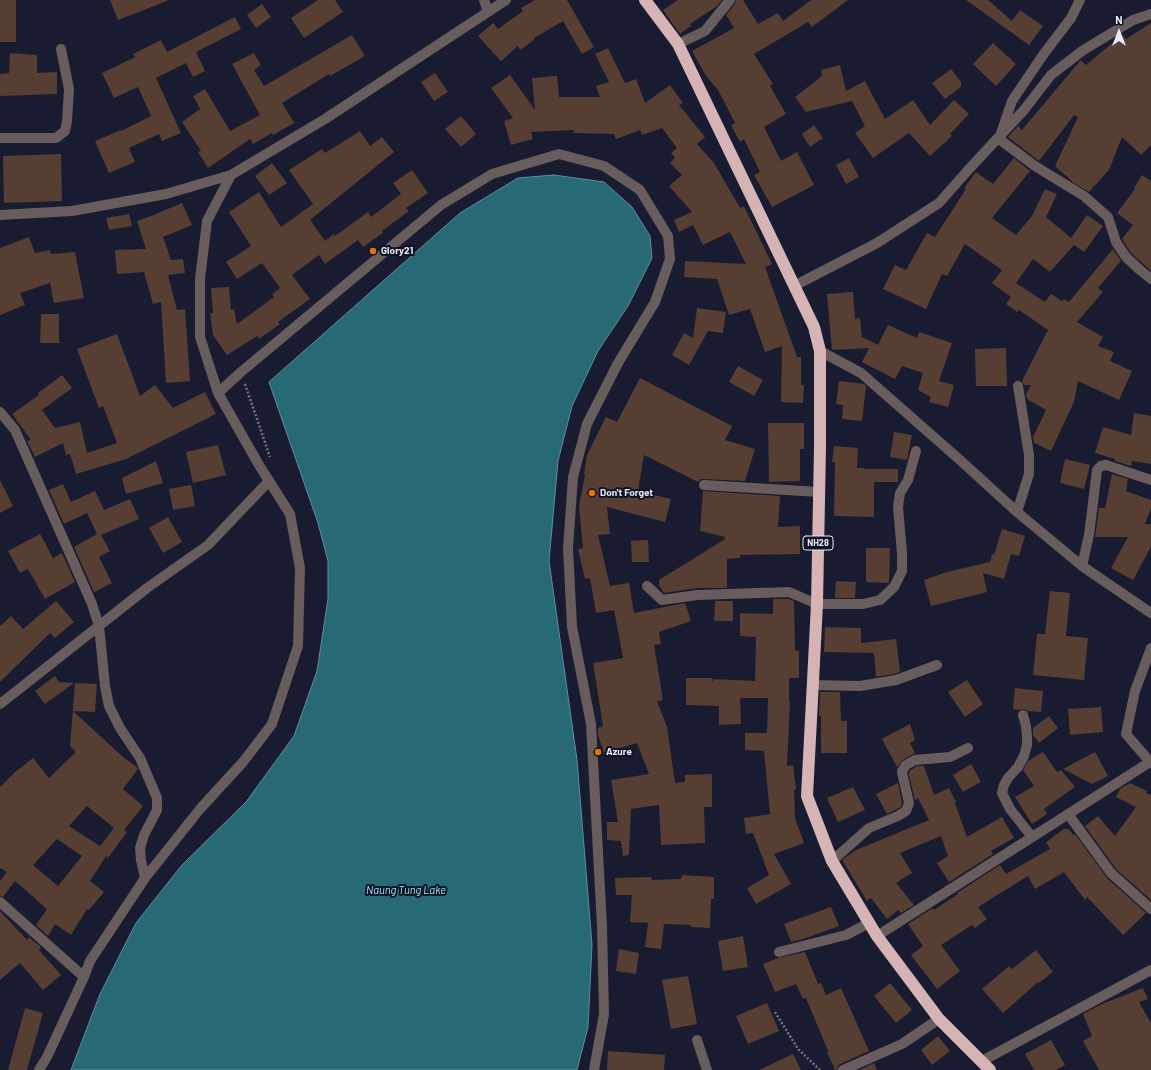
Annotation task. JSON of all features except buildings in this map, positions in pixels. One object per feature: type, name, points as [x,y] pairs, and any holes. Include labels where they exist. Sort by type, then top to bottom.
[{"type":"highway","name":"NH28","points":[[645,0],[678,44],[814,326],[820,351],[817,604],[806,796],[832,861],[877,936],[939,1018],[986,1065]]},
{"type":"street","points":[[484,0],[488,12]]},
{"type":"street","points":[[0,215],[72,211],[166,194],[231,175],[325,119],[506,0]]},
{"type":"street","points":[[678,44],[705,31],[730,0]]},
{"type":"street","points":[[999,138],[1012,102],[1043,55],[1071,18],[1080,0]]},
{"type":"street","points":[[794,286],[877,243],[939,203],[1024,110],[1051,75],[1082,51],[1133,20],[1151,14]]},
{"type":"street","points":[[0,138],[56,138],[65,131],[69,89],[60,49]]},
{"type":"street","points":[[999,138],[1035,166],[1084,196],[1108,217],[1116,242],[1126,256],[1151,279]]},
{"type":"street","points":[[218,393],[241,372],[441,205],[492,174],[559,154],[604,166],[640,190],[668,236],[670,259],[655,302],[618,363],[587,424],[573,476],[568,548],[572,627],[591,724],[602,926],[604,1014],[594,1070]]},
{"type":"street","points":[[39,1070],[84,977],[90,961],[145,878],[200,809],[243,762],[272,724],[298,646],[300,568],[290,514],[218,393],[200,338],[200,279],[208,221],[231,175]]},
{"type":"street","points":[[820,351],[861,373],[1017,512],[1082,566],[1151,613]]},
{"type":"street","points":[[1017,512],[1029,474],[1029,455],[1018,386]]},
{"type":"street","points":[[0,412],[15,430],[92,604],[99,626],[105,686],[109,706],[120,728],[140,758],[157,798],[157,810],[144,835],[140,848],[145,878]]},
{"type":"street","points":[[647,586],[662,600],[697,595],[789,592],[817,604],[863,604],[880,600],[894,587],[902,571],[898,508],[900,493],[908,480],[916,451]]},
{"type":"street","points":[[1082,566],[1089,535],[1097,470],[1101,466],[1106,465],[1151,480]]},
{"type":"street","points":[[0,704],[147,588],[208,545],[269,481]]},
{"type":"street","points":[[704,485],[819,492]]},
{"type":"street","points":[[877,936],[1151,763],[1126,734],[1135,691],[1151,648]]},
{"type":"street","points":[[813,685],[860,686],[896,680],[937,665]]},
{"type":"street","points":[[1023,715],[1026,726],[1027,746],[1024,756],[1018,767],[1008,778],[1002,793],[1010,809],[1032,837]]},
{"type":"street","points":[[832,861],[869,828],[898,816],[906,811],[909,803],[902,771],[906,765],[915,760],[950,757],[968,748]]},
{"type":"street","points":[[1068,814],[1111,873],[1151,909]]},
{"type":"street","points":[[0,902],[84,977]]},
{"type":"street","points":[[779,952],[846,935],[869,923]]},
{"type":"street","points":[[986,1065],[1151,970]]},
{"type":"street","points":[[843,1070],[902,1044],[939,1018]]},
{"type":"street","points":[[697,1040],[707,1070]]},
{"type":"street","points":[[46,1057],[49,1070]]},
{"type":"path","points":[[241,372],[272,462]]},
{"type":"path","points":[[775,1012],[798,1050],[820,1070]]},
{"type":"water","name":"Naung Tung Lake","points":[[554,175],[604,182],[632,207],[650,236],[652,258],[628,306],[598,351],[572,406],[558,461],[549,561],[577,760],[592,945],[588,1027],[577,1070],[71,1070],[100,994],[136,923],[182,865],[246,802],[294,736],[317,671],[328,599],[328,561],[318,523],[269,382],[460,213],[518,178]]},
{"type":"place","name":"Glory21","points":[[373,251]]},
{"type":"place","name":"Don't Forget","points":[[592,493]]},
{"type":"place","name":"Azure","points":[[598,752]]}]
